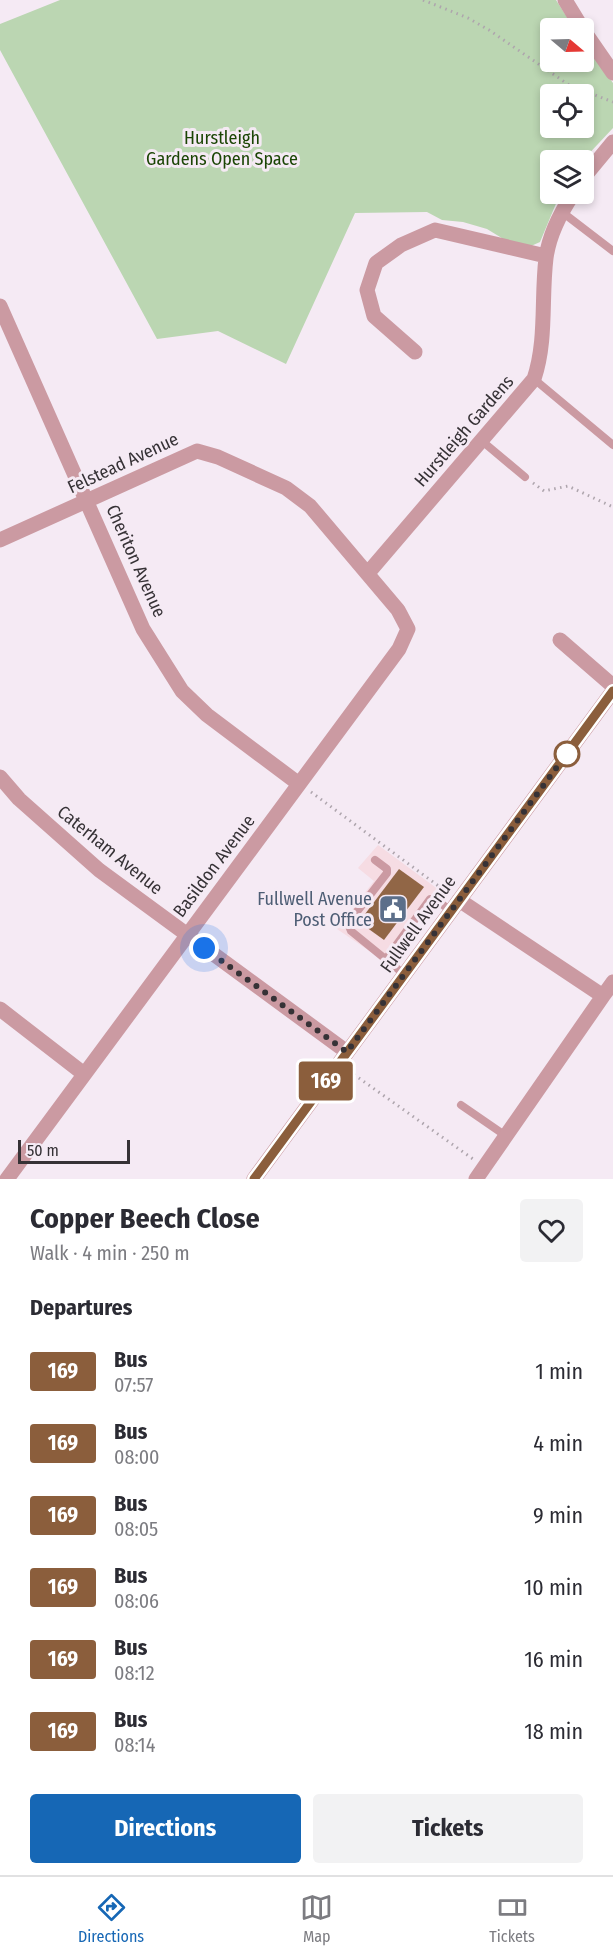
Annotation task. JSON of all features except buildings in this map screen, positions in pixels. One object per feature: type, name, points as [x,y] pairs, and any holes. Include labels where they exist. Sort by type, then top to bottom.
[{"type":"street","points":[[565,0],[576,18]]},
{"type":"street","points":[[594,46],[613,73]]},
{"type":"street","points":[[594,165],[613,142]]},
{"type":"street","name":"Hurstleigh Gardens","points":[[368,573],[534,379],[542,355],[546,256],[561,212],[566,204]]},
{"type":"street","points":[[415,352],[374,316],[366,290],[376,263],[401,244],[435,230],[546,256]]},
{"type":"street","name":"Cheriton Avenue","points":[[0,306],[144,629],[182,691],[207,715],[299,784]]},
{"type":"street","name":"Felstead Avenue","points":[[0,540],[197,451],[218,457],[294,494],[310,506],[368,573]]},
{"type":"street","name":"Basildon Avenue","points":[[7,1179],[399,649],[408,629],[398,610],[368,573]]},
{"type":"street","points":[[560,640],[613,686]]},
{"type":"street","name":"Fullwell Avenue","points":[[254,1179],[613,691]]},
{"type":"street","name":"Caterham Avenue","points":[[0,777],[19,799],[99,870],[187,935],[343,1058]]},
{"type":"street","points":[[455,905],[603,996]]},
{"type":"street","points":[[480,1173],[613,982]]},
{"type":"street","points":[[0,1009],[84,1074]]},
{"type":"lane","points":[[561,212],[613,251]]},
{"type":"lane","points":[[534,379],[613,445]]},
{"type":"lane","points":[[482,441],[525,477]]},
{"type":"lane","points":[[375,860],[387,869],[387,873],[349,926],[351,931],[405,975]]},
{"type":"lane","points":[[386,958],[430,899],[455,905]]},
{"type":"lane","points":[[461,1105],[507,1136]]},
{"type":"path","points":[[423,0],[478,24],[569,86],[613,102]]},
{"type":"path","points":[[525,477],[544,491],[568,486],[613,507]]},
{"type":"path","points":[[299,784],[455,905]]},
{"type":"path","points":[[343,1058],[480,1173]]},
{"type":"shaded area","points":[[378,845],[439,890],[387,963],[337,929],[374,881],[358,868]]},
{"type":"green space","name":"Hurstleigh Gardens Open Space","points":[[60,0],[556,0],[568,18],[540,18],[540,72],[594,72],[594,57],[613,83],[613,128],[592,150],[540,150],[540,204],[556,204],[540,242],[531,246],[505,240],[487,229],[463,222],[442,220],[427,212],[355,213],[286,364],[218,331],[157,339],[0,50],[0,24]]},
{"type":"bus line","name":"169","points":[[254,1179],[613,691]]},
{"type":"place","name":"Fullwell Avenue Post Office","points":[[393,909]]},
{"type":"route","points":[[204,948],[347,1052],[571,748],[567,754]]}]
